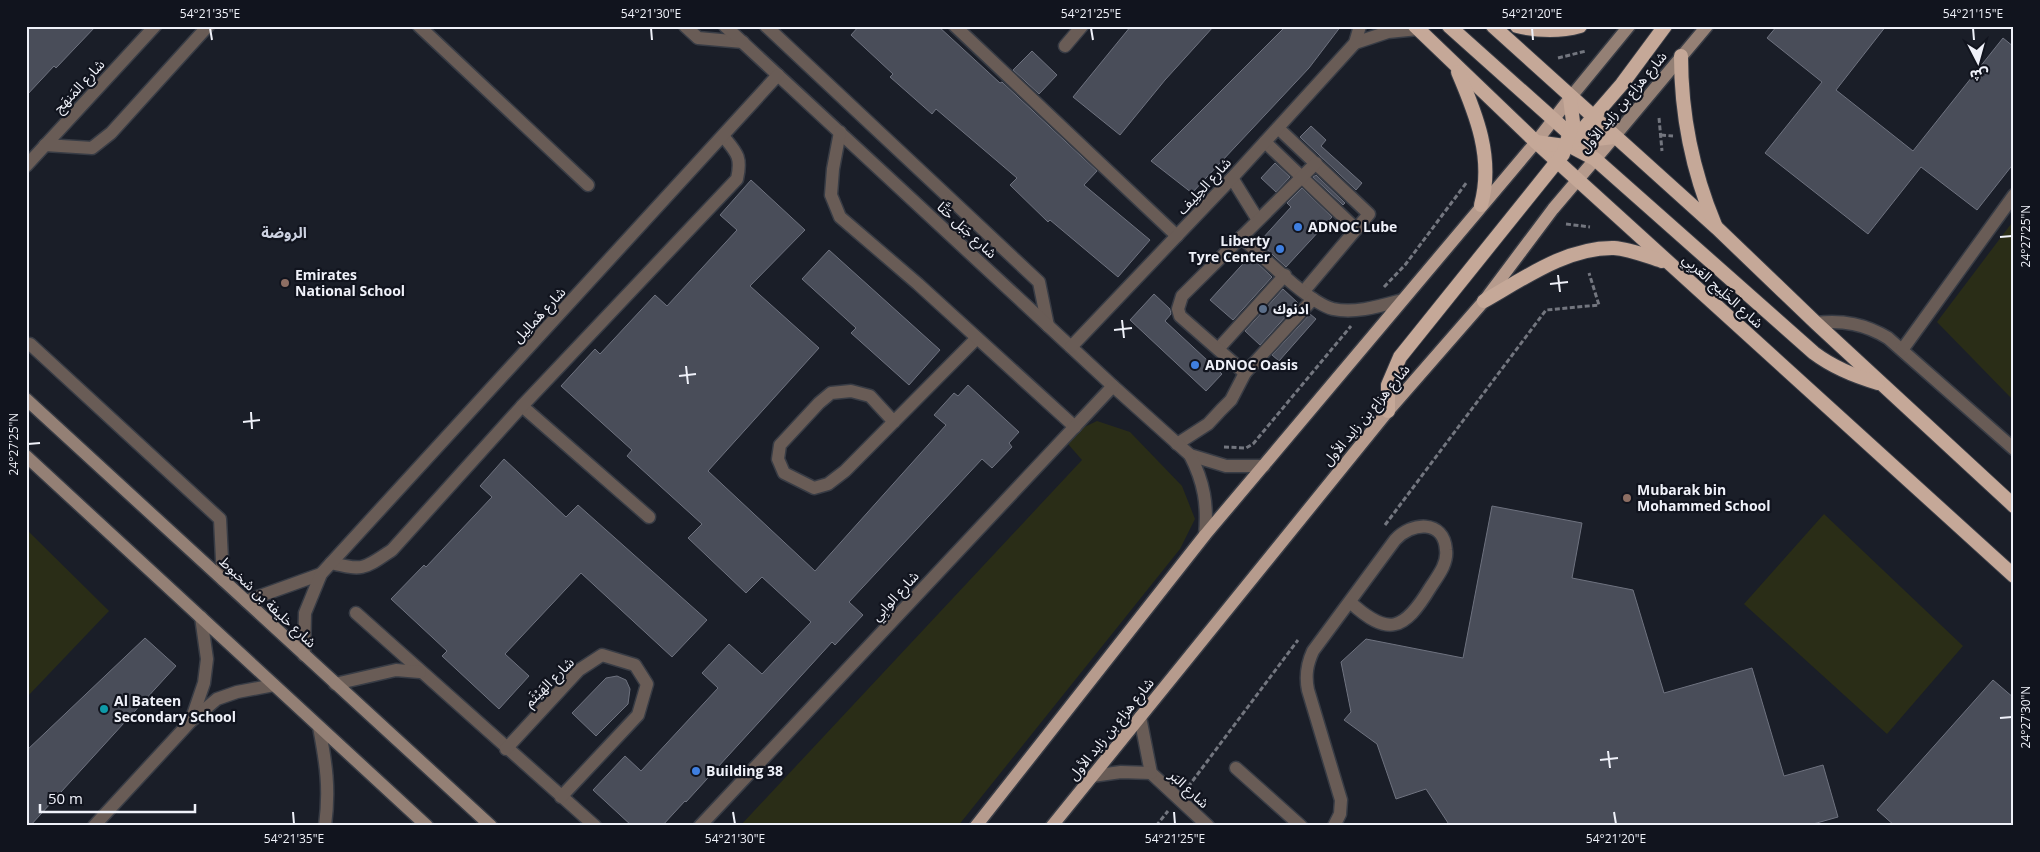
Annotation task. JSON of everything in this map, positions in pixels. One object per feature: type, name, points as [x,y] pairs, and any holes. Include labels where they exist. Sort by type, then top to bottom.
[{"type":"highway","points":[[1449,26],[1554,120],[1571,141],[1595,159],[1814,353],[1831,366],[1856,377],[1881,383]]},
{"type":"highway","points":[[1493,26],[1570,98],[1717,228],[1816,323],[2014,506]]},
{"type":"highway","points":[[1517,26],[1536,30],[1556,30],[1580,26]]},
{"type":"highway","points":[[1388,411],[1388,385],[1400,357],[1558,162],[1571,141],[1593,118],[1665,26]]},
{"type":"highway","name":"شارع الخَلِيج العَربِي","points":[[1416,28],[1666,262],[2014,576]]},
{"type":"highway","points":[[1681,56],[1683,108],[1688,142],[1698,182],[1717,228]]},
{"type":"highway","points":[[1455,66],[1484,142],[1487,174],[1481,205]]},
{"type":"highway","points":[[1570,98],[1572,110],[1571,158],[1578,180]]},
{"type":"highway","points":[[1536,142],[1601,140],[1614,137]]},
{"type":"highway","points":[[1484,301],[1565,258],[1599,249],[1629,250],[1666,262]]},
{"type":"main road","points":[[976,826],[1205,535],[1536,142],[1629,26]]},
{"type":"main road","name":"شارع هزاع بن زايد الأول","points":[[1052,826],[1388,411],[1484,301],[1595,159],[1707,26]]},
{"type":"main road","name":"شارع خليفة بن شخبوط","points":[[26,398],[491,826]]},
{"type":"main road","points":[[26,456],[427,826]]},
{"type":"street","name":"شارع المَنهَج","points":[[26,166],[155,26]]},
{"type":"street","points":[[45,146],[92,148],[111,133],[208,26]]},
{"type":"street","points":[[419,26],[588,185]]},
{"type":"street","points":[[685,26],[698,38],[742,42]]},
{"type":"street","name":"شارع جَبَل حَتَّا","points":[[725,26],[1190,455],[1200,474],[1205,494],[1207,514],[1205,535]]},
{"type":"street","points":[[766,26],[1039,282],[1048,326]]},
{"type":"street","points":[[955,26],[1177,236]]},
{"type":"street","points":[[1065,46],[1082,26]]},
{"type":"street","name":"شارع الحِلِيف","points":[[1071,347],[1278,128],[1355,42],[1360,26]]},
{"type":"street","points":[[1355,42],[1388,32],[1416,28]]},
{"type":"street","name":"شارع هَمالِيل","points":[[304,655],[305,613],[321,574],[778,75]]},
{"type":"street","points":[[1178,444],[1208,424],[1230,400],[1245,373],[1308,295],[1369,214],[1278,128]]},
{"type":"street","points":[[840,132],[833,169],[831,195],[840,217],[918,284],[1075,427]]},
{"type":"street","points":[[331,563],[355,569],[371,564],[392,550],[522,406],[737,180],[740,165],[738,154],[723,136]]},
{"type":"street","points":[[1265,142],[1356,229]]},
{"type":"street","points":[[1245,373],[1180,316],[1178,309],[1182,296],[1316,163]]},
{"type":"street","points":[[1232,178],[1258,220]]},
{"type":"street","points":[[1902,350],[2014,195]]},
{"type":"street","points":[[1241,237],[1308,295],[1332,309],[1351,310],[1402,300]]},
{"type":"street","points":[[1218,349],[1285,275]]},
{"type":"street","points":[[1816,323],[1841,321],[1866,326],[1888,338],[2013,447]]},
{"type":"street","points":[[894,422],[870,396],[851,392],[831,394],[780,445],[778,459],[784,473],[797,481],[814,488],[828,484],[845,471],[894,422],[977,338]]},
{"type":"street","points":[[26,345],[30,344],[220,519],[223,580]]},
{"type":"street","name":"شارع الوابِي","points":[[700,826],[1113,386]]},
{"type":"street","points":[[522,406],[649,517]]},
{"type":"street","name":"شارع جَبَل حَتَّا","points":[[1190,455],[1226,466],[1264,466]]},
{"type":"street","points":[[1334,826],[1340,814],[1340,800],[1308,690],[1306,673],[1313,650],[1395,540],[1407,529],[1424,526],[1440,534],[1445,542],[1446,559],[1416,612],[1409,618],[1400,622],[1383,624],[1366,617],[1350,602]]},
{"type":"street","name":"شارع هَمالِيل","points":[[246,601],[321,574]]},
{"type":"street","points":[[356,613],[506,749],[595,826]]},
{"type":"street","points":[[191,721],[204,683],[207,659],[201,617]]},
{"type":"street","name":"شارع الهَيْثَم","points":[[506,749],[579,670],[602,655],[635,665],[647,684],[638,715],[561,797]]},
{"type":"street","points":[[336,684],[396,670],[420,672]]},
{"type":"street","points":[[94,826],[191,721],[217,699],[237,692],[274,685]]},
{"type":"street","name":"شارع البَر","points":[[1140,717],[1151,773],[1208,826]]},
{"type":"street","points":[[319,727],[328,771],[329,798],[325,826]]},
{"type":"street","points":[[1236,768],[1301,826]]},
{"type":"street","name":"شارع البَر","points":[[1092,776],[1121,772],[1151,773]]},
{"type":"path","points":[[1576,47],[1576,53]]},
{"type":"path","points":[[1558,58],[1586,51]]},
{"type":"path","points":[[1659,118],[1662,150]]},
{"type":"path","points":[[1661,136],[1673,136]]},
{"type":"path","points":[[1566,224],[1590,227]]},
{"type":"path","points":[[1578,225],[1578,232]]},
{"type":"green space","points":[[2014,220],[2014,401],[1937,322]]},
{"type":"green space","points":[[1097,421],[1130,432],[1182,486],[1195,519],[1180,549],[958,826],[740,826],[1082,460],[1068,444],[1080,429]]},
{"type":"green space","points":[[1824,514],[1963,646],[1887,734],[1744,604]]},
{"type":"green space","points":[[26,529],[109,611],[26,698]]},
{"type":"building","points":[[26,26],[96,26],[26,96]]},
{"type":"building","points":[[859,26],[938,26],[1000,83],[1002,82],[1097,171],[1084,185],[1150,240],[1118,277],[1050,220],[1048,222],[1010,185],[1017,178],[936,109],[932,114],[890,77],[893,74],[851,35]]},
{"type":"building","points":[[1131,26],[1214,26],[1165,80],[1120,135],[1073,97]]},
{"type":"building","points":[[1286,26],[1341,26],[1309,68],[1192,193],[1151,161]]},
{"type":"building","points":[[1777,26],[1886,26],[1836,90],[1913,151],[2003,38],[2014,47],[2014,163],[1977,210],[1921,167],[1868,234],[1765,153],[1822,82],[1767,38]]},
{"type":"building","points":[[1032,51],[1057,75],[1039,94],[1013,70]]},
{"type":"building","points":[[1311,126],[1326,140],[1321,146],[1362,183],[1356,190],[1300,137]]},
{"type":"building","points":[[1275,163],[1290,177],[1276,192],[1261,178]]},
{"type":"building","points":[[1316,175],[1345,203],[1343,205],[1313,177]]},
{"type":"building","points":[[751,180],[805,230],[750,286],[819,348],[708,471],[815,571],[946,425],[934,415],[954,393],[958,396],[968,385],[1019,432],[1009,443],[1012,447],[992,468],[982,459],[849,602],[863,615],[835,645],[832,642],[686,802],[662,826],[632,826],[593,790],[625,756],[641,771],[718,688],[702,673],[729,644],[762,674],[811,622],[762,577],[746,593],[688,538],[702,524],[627,456],[632,450],[561,386],[595,349],[600,354],[655,295],[667,306],[737,230],[720,215]]},
{"type":"building","name":"ADNOC Lube","points":[[1302,188],[1332,217],[1286,267],[1261,244],[1264,241],[1262,239],[1291,207],[1287,203]]},
{"type":"building","points":[[829,250],[940,350],[909,385],[851,333],[856,328],[802,279]]},
{"type":"building","points":[[1250,256],[1272,277],[1233,320],[1210,300]]},
{"type":"building","points":[[1283,289],[1298,303],[1260,345],[1245,331]]},
{"type":"building","points":[[1154,294],[1170,309],[1171,314],[1165,321],[1222,374],[1206,391],[1130,320]]},
{"type":"building","points":[[1310,314],[1316,319],[1279,361],[1272,355]]},
{"type":"building","points":[[504,459],[566,517],[578,505],[707,620],[672,657],[581,573],[505,654],[529,676],[499,709],[442,656],[447,651],[391,599],[424,565],[426,567],[492,497],[480,486]]},
{"type":"building","points":[[1492,506],[1582,523],[1572,578],[1633,590],[1664,693],[1752,668],[1784,776],[1823,765],[1838,817],[1806,826],[1450,826],[1426,789],[1396,799],[1377,744],[1344,720],[1351,712],[1341,662],[1366,639],[1463,658]]},
{"type":"building","name":"Al Bateen Secondary School","points":[[145,638],[176,666],[30,826],[26,826],[26,751]]},
{"type":"building","points":[[617,676],[626,680],[630,689],[628,704],[596,736],[572,713],[606,678]]},
{"type":"building","points":[[1993,680],[2014,698],[2014,826],[1895,826],[1877,810]]},
{"type":"place","name":"ADNOC Lube","points":[[1298,227]]},
{"type":"place","name":"Liberty Tyre Center","points":[[1280,249]]},
{"type":"place","name":"Emirates National School","points":[[285,283]]},
{"type":"place","name":"ادنوك","points":[[1263,309]]},
{"type":"place","name":"ADNOC Oasis","points":[[1195,365]]},
{"type":"place","name":"Mubarak bin Mohammed School","points":[[1627,498]]},
{"type":"place","name":"Al Bateen Secondary School","points":[[104,709]]},
{"type":"place","name":"Building 38","points":[[696,771]]},
{"type":"district","name":"الروضة","points":[[284,233]]}]
